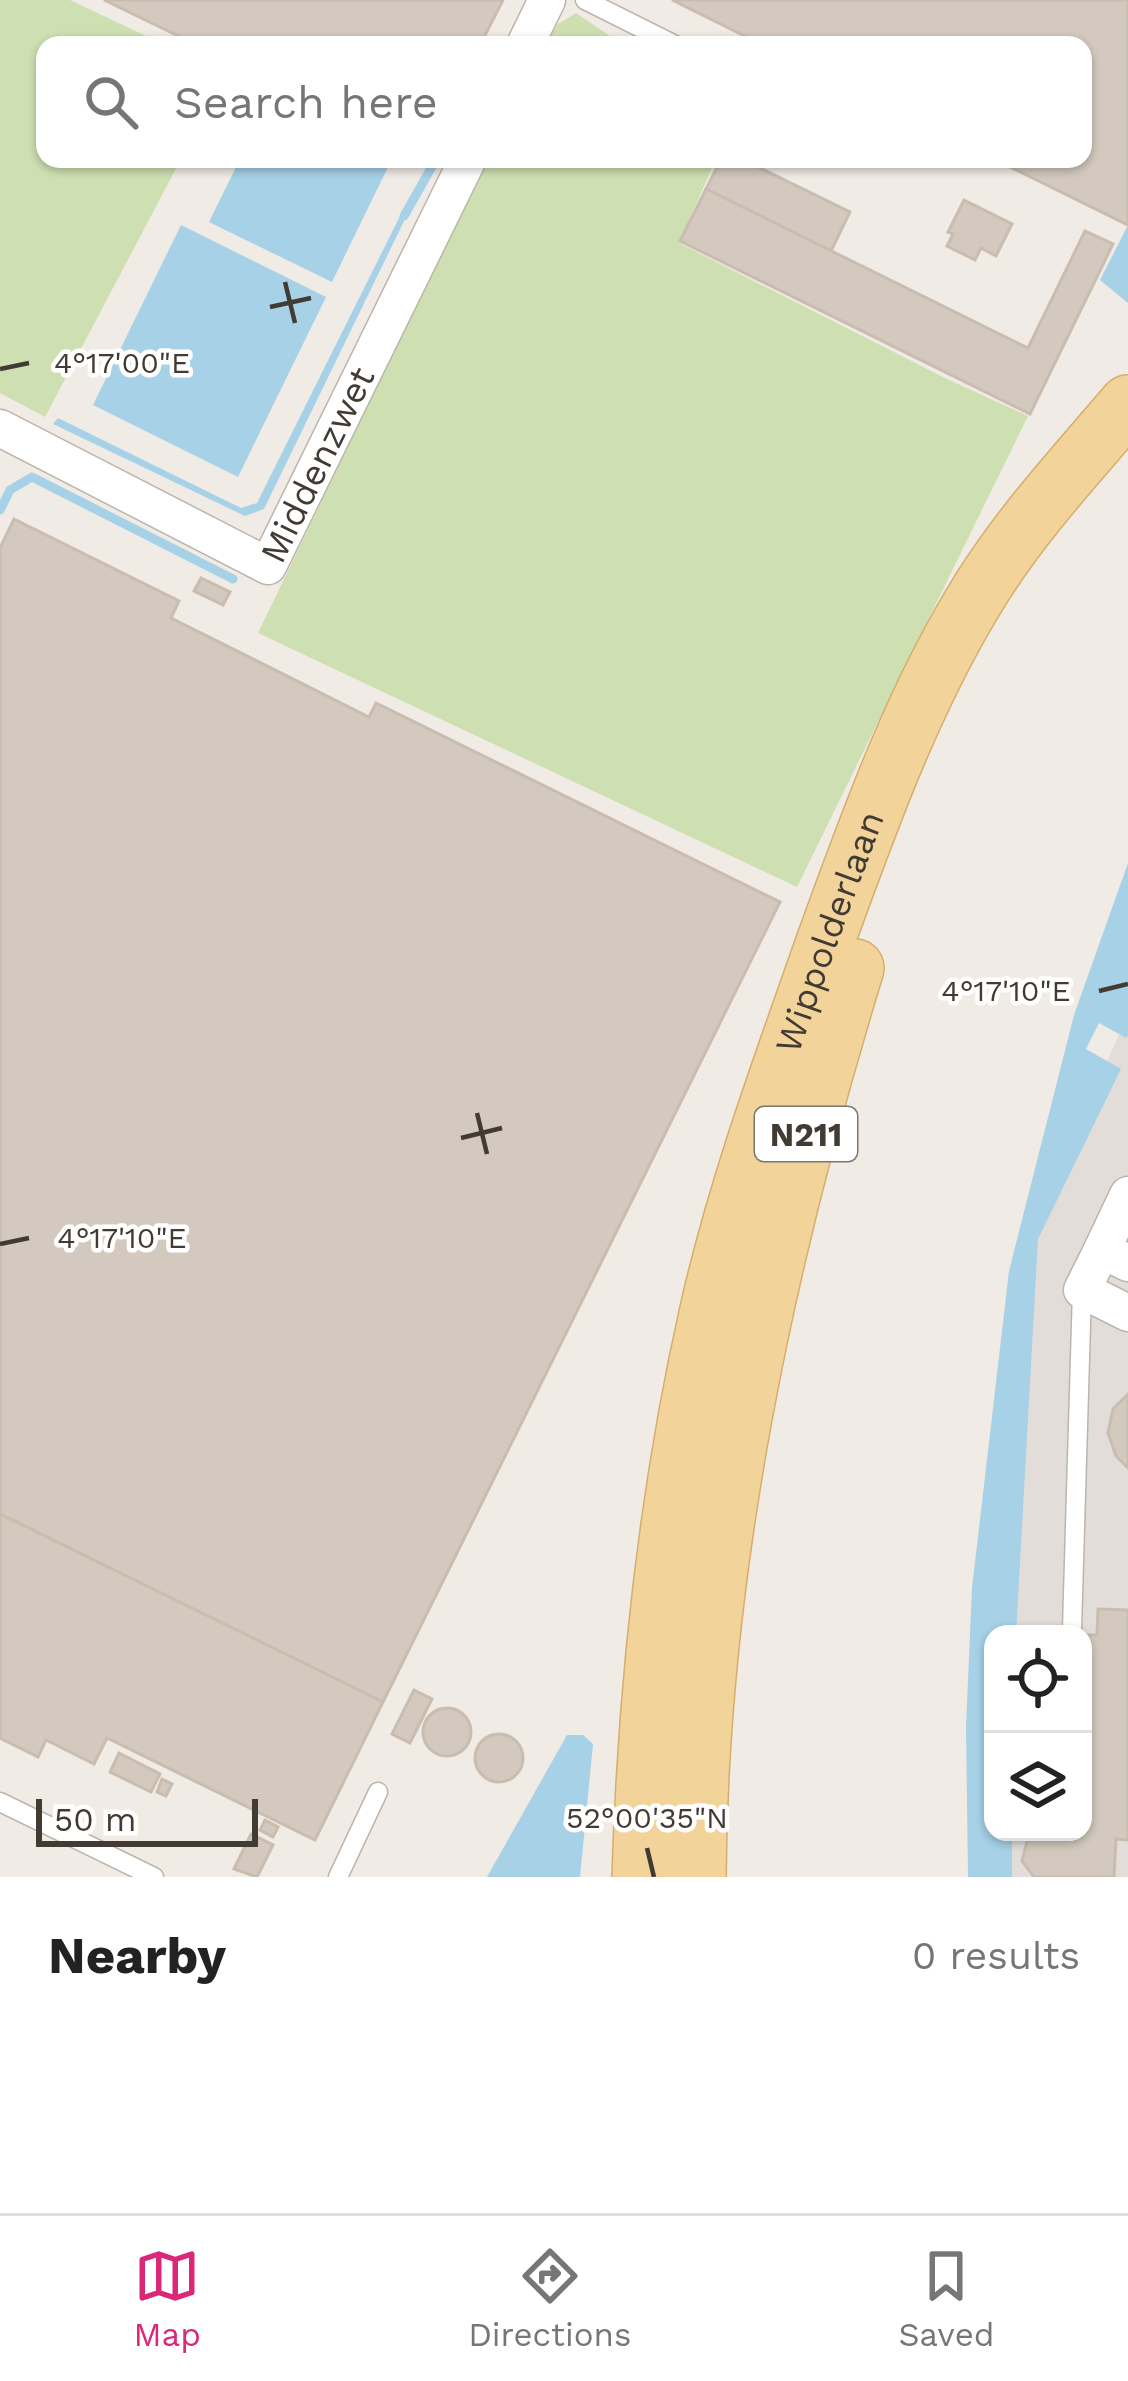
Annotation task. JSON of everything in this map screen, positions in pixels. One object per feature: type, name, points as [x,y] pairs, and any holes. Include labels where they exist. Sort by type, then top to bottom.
[{"type":"main road","name":"Wippolderlaan","points":[[640,1877],[660,1592],[694,1386],[742,1185],[779,1072],[870,821],[960,624],[1007,549],[1128,404]]},
{"type":"main road","name":"Wippolderlaan","points":[[697,1877],[718,1578],[742,1422],[804,1141],[836,1028],[901,837],[978,665],[1040,568],[1128,462]]},
{"type":"street","points":[[529,36],[547,0]]},
{"type":"street","name":"Middenzwet","points":[[1,430],[268,566],[464,168]]},
{"type":"street","points":[[1128,1195],[1115,1256],[1082,1290],[1128,1313]]},
{"type":"lane","points":[[585,0],[657,36]]},
{"type":"lane","points":[[1072,1625],[1082,1290]]},
{"type":"lane","points":[[338,1877],[378,1792]]},
{"type":"lane","points":[[0,1802],[154,1877]]},
{"type":"shaded area","points":[[1128,1014],[1128,1877],[994,1877],[996,1841],[1092,1841],[1092,1625],[1008,1625],[1029,1239]]},
{"type":"green space","points":[[0,0],[70,0],[146,36],[36,36],[36,168],[176,168],[45,417],[0,393]]},
{"type":"green space","points":[[576,13],[610,36],[546,36]]},
{"type":"green space","points":[[483,168],[712,168],[679,243],[1028,416],[797,887],[258,633]]},
{"type":"water","points":[[236,168],[388,168],[332,282],[209,222]]},
{"type":"water","points":[[401,214],[406,217],[264,509],[245,516],[53,424],[58,418],[241,508],[257,503]]},
{"type":"water","points":[[181,225],[326,297],[238,477],[93,405]]},
{"type":"water","points":[[1128,225],[1128,303],[1100,280]]},
{"type":"water","points":[[1128,863],[1128,1035],[1099,1023],[1086,1049],[1121,1069],[1038,1239],[1017,1625],[984,1625],[984,1841],[1012,1841],[1012,1877],[968,1877],[966,1727],[972,1588],[1009,1271],[1074,1015]]},
{"type":"water","points":[[567,1735],[583,1735],[593,1744],[580,1877],[487,1877]]},
{"type":"building","points":[[104,0],[503,0],[485,36],[178,36]]},
{"type":"building","points":[[672,0],[1128,0],[1128,225],[1012,168],[1092,168],[1092,36],[745,36]]},
{"type":"building","points":[[716,168],[760,168],[850,212],[831,251],[706,189]]},
{"type":"building","points":[[706,189],[1028,348],[1085,231],[1113,244],[1030,414],[680,241]]},
{"type":"building","points":[[964,200],[1012,224],[996,256],[981,248],[975,260],[947,246],[953,234],[948,232]]},
{"type":"building","points":[[14,519],[179,601],[171,618],[369,717],[376,703],[780,902],[383,1702],[0,1514],[0,548]]},
{"type":"building","points":[[201,578],[230,592],[223,605],[194,591]]},
{"type":"building","points":[[1128,1394],[1128,1468],[1116,1456],[1108,1433],[1113,1409]]},
{"type":"building","points":[[0,1514],[383,1702],[315,1840],[107,1738],[94,1764],[46,1740],[38,1757],[0,1738]]},
{"type":"building","points":[[1098,1609],[1128,1610],[1128,1840],[1116,1839],[1114,1877],[1034,1877],[1022,1861],[1027,1841],[1092,1841],[1092,1635],[1097,1635]]},
{"type":"building","points":[[414,1690],[432,1699],[410,1743],[392,1734]]},
{"type":"building","points":[[447,1708],[464,1715],[471,1732],[464,1749],[447,1756],[430,1749],[423,1732],[430,1715]]},
{"type":"building","points":[[499,1734],[516,1741],[523,1758],[516,1775],[499,1782],[482,1775],[475,1758],[482,1741]]},
{"type":"building","points":[[119,1753],[160,1774],[151,1792],[110,1772]]},
{"type":"building","points":[[162,1779],[172,1784],[166,1796],[157,1792]]},
{"type":"building","points":[[265,1820],[278,1827],[273,1837],[260,1830]]},
{"type":"building","points":[[251,1834],[273,1845],[257,1877],[234,1869]]},
{"type":"waterway","points":[[404,216],[431,168]]},
{"type":"waterway","points":[[0,510],[10,490],[32,477],[233,579]]}]
